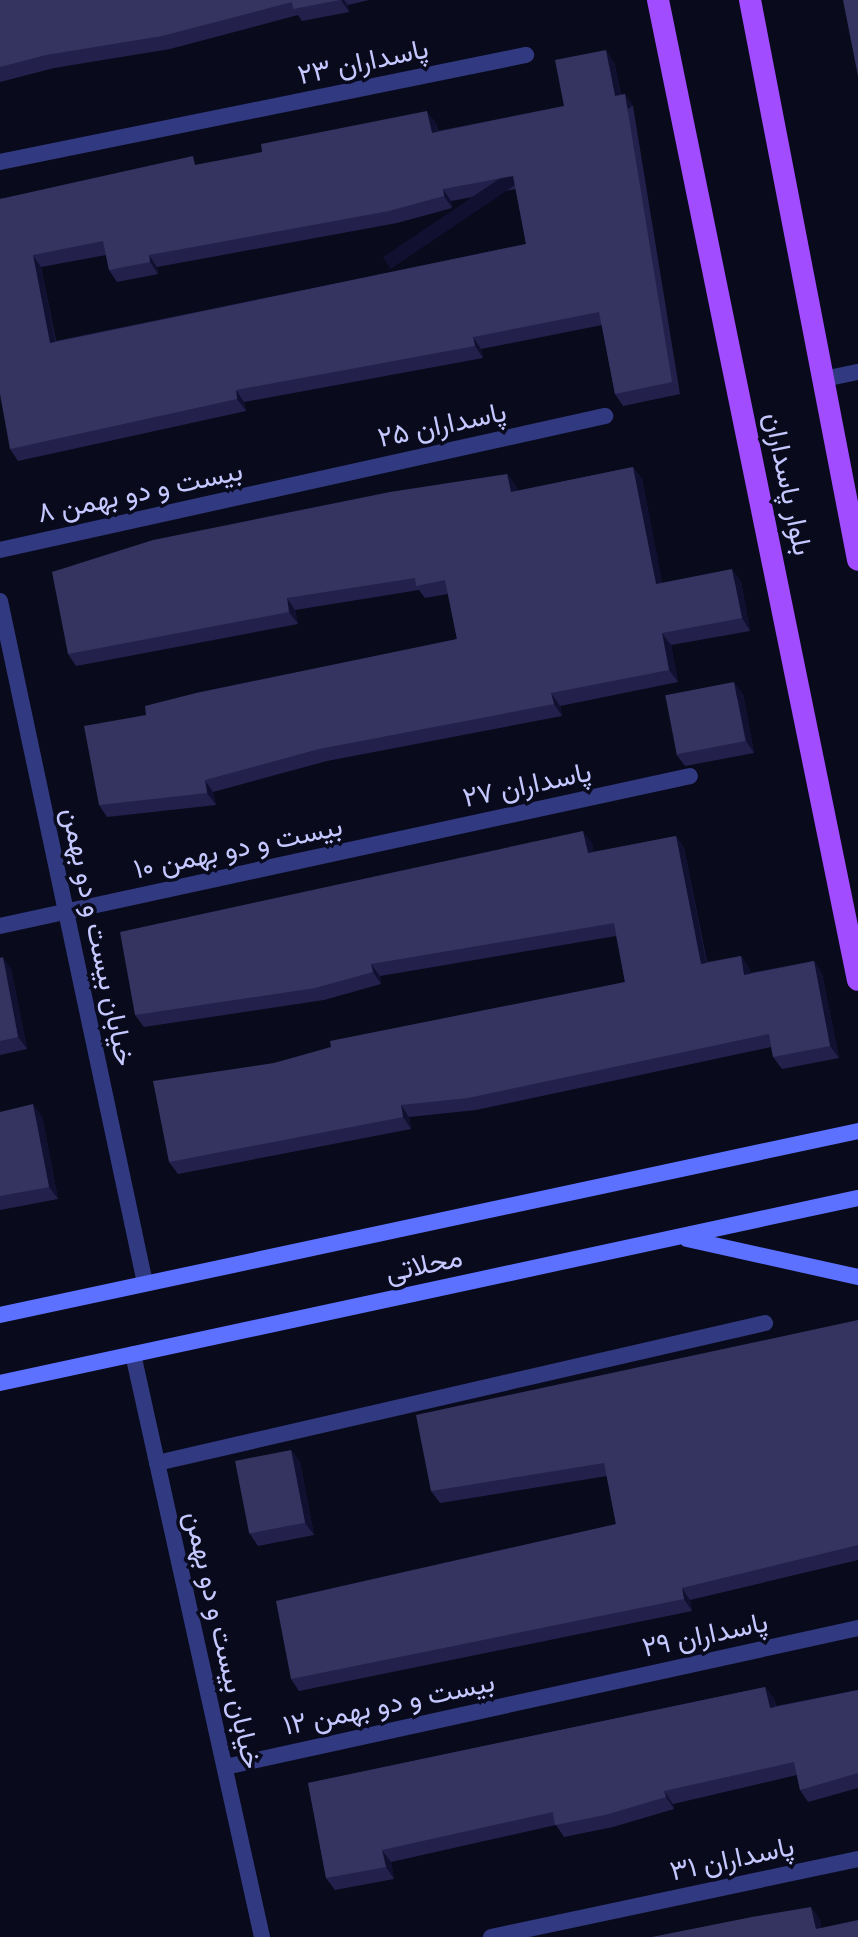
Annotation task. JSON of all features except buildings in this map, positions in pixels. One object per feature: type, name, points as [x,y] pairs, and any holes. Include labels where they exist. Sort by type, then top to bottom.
[{"type":"main road","name":"بلوار پاسداران","points":[[658,0],[858,980]]},
{"type":"main road","name":"بلوار پاسداران","points":[[750,0],[858,560]]},
{"type":"main road","name":"محلاتی","points":[[0,1315],[858,1131]]},
{"type":"main road","name":"محلاتی","points":[[0,1383],[858,1198]]},
{"type":"main road","points":[[678,1237],[858,1277]]},
{"type":"street","name":"پاسداران ۲۳","points":[[0,162],[526,55]]},
{"type":"street","points":[[824,379],[858,372]]},
{"type":"street","name":"پاسداران ۲۵","points":[[292,485],[605,416]]},
{"type":"street","name":"بیست و دو بهمن ۸","points":[[0,550],[292,485]]},
{"type":"street","name":"خیابان بیست و دو بهمن","points":[[0,601],[145,1283]]},
{"type":"street","name":"پاسداران ۲۷","points":[[374,844],[690,776]]},
{"type":"street","name":"بیست و دو بهمن ۱۰","points":[[0,926],[374,844]]},
{"type":"street","points":[[157,1463],[765,1323]]},
{"type":"street","name":"خیابان بیست و دو بهمن","points":[[133,1354],[262,1937]]},
{"type":"street","name":"پاسداران ۲۹","points":[[564,1693],[858,1628]]},
{"type":"street","name":"بیست و دو بهمن ۱۲","points":[[225,1767],[564,1693]]},
{"type":"street","name":"پاسداران ۳۱","points":[[491,1937],[858,1859]]}]
